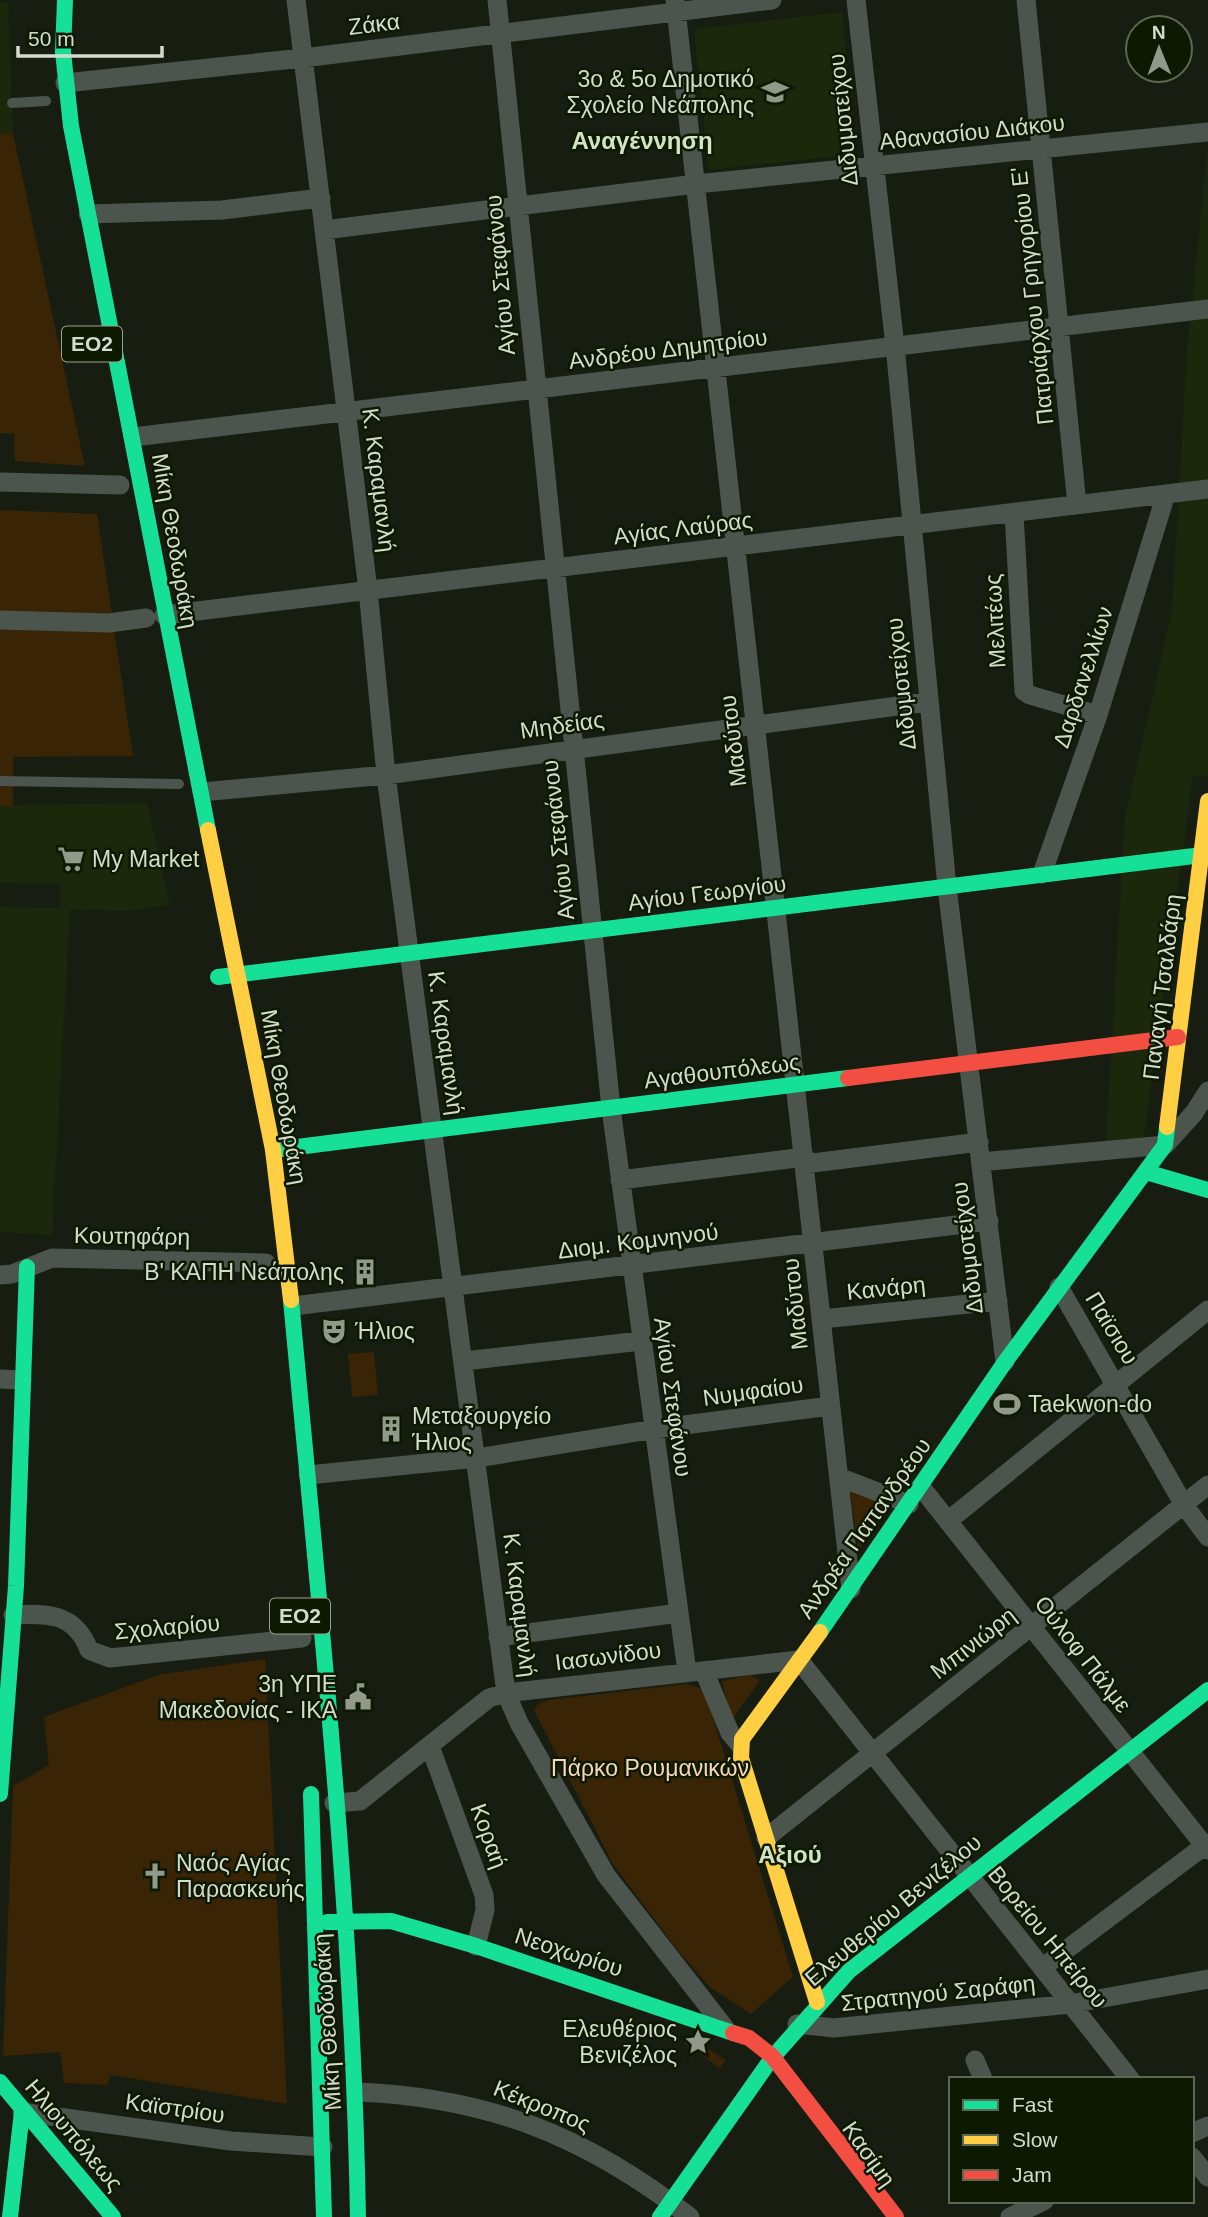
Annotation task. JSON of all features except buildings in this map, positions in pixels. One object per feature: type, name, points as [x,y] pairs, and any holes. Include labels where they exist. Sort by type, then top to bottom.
[{"type":"main road","name":"Μίκη Θεοδωράκη","points":[[65,0],[65,83],[88,214],[133,437],[150,617],[202,792],[273,1150],[293,1306],[308,1475],[356,2092],[358,2217]]},
{"type":"main road","points":[[45,80],[49,119]]},
{"type":"main road","name":"Μίκη Θεοδωράκη","points":[[116,463],[122,492]]},
{"type":"main road","name":"Παναγή Τσαλδάρη","points":[[1146,1172],[1165,1145],[1203,867],[1208,801]]},
{"type":"main road","name":"Αγίου Γεωργίου","points":[[218,977],[1042,874],[1203,867]]},
{"type":"main road","points":[[214,956],[222,999]]},
{"type":"main road","name":"Αγαθουπόλεως","points":[[273,1150],[1178,1037]]},
{"type":"main road","points":[[1146,1172],[1208,1190]]},
{"type":"main road","name":"Ανδρέα Παπανδρέου","points":[[740,1745],[756,1715],[851,1590],[1005,1362],[1146,1172]]},
{"type":"main road","points":[[0,1794],[4,1684],[13,1615],[8,1585],[9,1481],[22,1380],[27,1267]]},
{"type":"main road","name":"Ελευθερίου Βενιζέλου","points":[[665,2209],[772,2056],[817,2002],[890,1936],[1208,1690]]},
{"type":"main road","points":[[740,1745],[817,2002]]},
{"type":"main road","name":"Μίκη Θεοδωράκη","points":[[310,1773],[324,2217]]},
{"type":"main road","name":"Νεοχωρίου","points":[[315,1922],[391,1921],[476,1946],[756,2041],[772,2056],[895,2217]]},
{"type":"main road","name":"Ηλιουπόλεως","points":[[0,2082],[22,2112],[113,2217]]},
{"type":"main road","points":[[10,2217],[8,2169],[22,2112]]},
{"type":"street","name":"Κ. Καραμανλή","points":[[296,0],[368,590],[386,775],[506,1693],[602,1868],[724,2028]]},
{"type":"street","name":"Αγίου Στεφάνου","points":[[497,0],[535,390],[630,1266],[679,1612],[696,1671],[730,1733],[740,1745]]},
{"type":"street","name":"Ζάκα","points":[[65,83],[500,34],[675,6],[772,0]]},
{"type":"street","name":"Διδυμοτείχου","points":[[856,0],[872,166],[895,346],[927,702],[947,887],[1005,1362]]},
{"type":"street","name":"Πατριάρχου Γρηγορίου Ε'","points":[[1027,0],[1077,505]]},
{"type":"street","name":"Μαδύτου","points":[[675,6],[851,1590]]},
{"type":"street","name":"Αθανασίου Διάκου","points":[[324,230],[696,184],[1208,132]]},
{"type":"street","points":[[88,214],[222,210],[321,198]]},
{"type":"street","name":"Ανδρέου Δημητρίου","points":[[133,437],[1208,309]]},
{"type":"street","points":[[0,482],[122,492]]},
{"type":"street","name":"Αγίας Λαύρας","points":[[0,620],[109,624],[368,590],[1208,489]]},
{"type":"street","name":"Δαρδανελλίων","points":[[1042,874],[1098,715],[1166,494]]},
{"type":"street","name":"Μελιτέως","points":[[1014,513],[1024,691],[1028,695],[1098,715]]},
{"type":"street","name":"Μηδείας","points":[[202,792],[386,775],[927,702]]},
{"type":"street","points":[[981,1163],[1165,1145],[1194,1113],[1208,1091]]},
{"type":"street","points":[[620,1180],[979,1142]]},
{"type":"street","name":"Διομ. Κομνηνού","points":[[293,1306],[989,1221]]},
{"type":"street","name":"Κουτηφάρη","points":[[0,1275],[12,1274],[52,1258],[266,1263]]},
{"type":"street","name":"Παϊσιου","points":[[1059,1287],[1184,1505],[1208,1537]]},
{"type":"street","name":"Κανάρη","points":[[822,1319],[998,1301]]},
{"type":"street","points":[[948,1521],[1208,1310]]},
{"type":"street","points":[[464,1362],[641,1341]]},
{"type":"street","points":[[0,1379],[22,1380]]},
{"type":"street","name":"Νυμφαίου","points":[[308,1475],[477,1458],[654,1429],[830,1406]]},
{"type":"street","points":[[839,1477],[909,1504]]},
{"type":"street","name":"Μπινιώρη","points":[[766,1838],[1208,1485]]},
{"type":"street","name":"Ούλοφ Πάλμε","points":[[921,1487],[1128,1751],[1207,1846]]},
{"type":"street","points":[[498,1637],[679,1612]]},
{"type":"street","name":"Σχολαρίου","points":[[13,1615],[51,1614],[65,1618],[80,1632],[89,1650],[110,1658],[302,1639]]},
{"type":"street","name":"Ιασωνίδου","points":[[334,1803],[360,1801],[489,1698],[506,1693],[799,1660]]},
{"type":"street","name":"Βορείου Ηπείρου","points":[[799,1660],[1128,2077]]},
{"type":"street","name":"Κοραή","points":[[430,1746],[484,1895],[485,1910],[476,1946]]},
{"type":"street","points":[[1042,1968],[1207,1846]]},
{"type":"street","name":"Στρατηγού Σαράφη","points":[[797,2024],[834,2028],[1070,2004],[1208,1979]]},
{"type":"street","points":[[975,2060],[982,2077]]},
{"type":"street","name":"Κέκροπος","points":[[356,2092],[418,2096],[494,2111],[543,2129],[642,2179],[665,2209],[690,2217]]},
{"type":"street","name":"Καϊστρίου","points":[[22,2112],[231,2141],[323,2147]]},
{"type":"street","name":"Κασίμη","points":[[820,2118],[821,2133],[883,2217]]},
{"type":"street","points":[[1194,2160],[1208,2177]]},
{"type":"street","points":[[1010,2217],[1040,2203]]},
{"type":"lane","points":[[12,103],[46,101]]},
{"type":"lane","points":[[0,781],[179,785]]},
{"type":"shaded area","points":[[0,2],[8,2],[13,133],[0,134]]},
{"type":"shaded area","name":"3ο & 5ο Δημοτικό Σχολείο Νεάπολης","points":[[842,12],[856,154],[709,170],[694,29]]},
{"type":"shaded area","points":[[1208,145],[1208,777],[1193,776],[1144,1137],[1106,1141],[1125,817],[1172,611],[1187,350]]},
{"type":"shaded area","points":[[147,803],[170,905],[126,911],[70,910],[52,1235],[0,1232],[0,907],[61,908],[59,884],[0,883],[0,805]]},
{"type":"green space","points":[[13,133],[85,466],[15,461],[14,434],[0,433],[0,134]]},
{"type":"green space","points":[[0,510],[97,514],[133,756],[13,757],[13,806],[0,806]]},
{"type":"green space","points":[[374,1352],[378,1395],[352,1397],[348,1354]]},
{"type":"green space","points":[[850,1489],[890,1505],[858,1551]]},
{"type":"green space","points":[[265,1659],[287,2104],[111,2075],[107,2085],[64,2083],[60,2052],[3,2056],[13,1786],[49,1765],[44,1717],[158,1675]]},
{"type":"green space","points":[[749,1675],[760,1680],[734,1717],[729,1711],[722,1681]]},
{"type":"green space","name":"Πάρκο Ρουμανικών","points":[[686,1684],[704,1689],[793,1977],[751,2014],[711,1988],[679,1952],[613,1864],[534,1710],[538,1704],[549,1700]]},
{"type":"green space","points":[[692,2034],[710,2037],[704,2047],[726,2060],[720,2068],[684,2043]]},
{"type":"traffic: fast","points":[[65,0],[63,52],[71,126],[208,830]]},
{"type":"traffic: fast","points":[[218,977],[1202,855]]},
{"type":"traffic: fast","points":[[273,1150],[848,1078]]},
{"type":"traffic: fast","points":[[820,1632],[1005,1362],[1165,1145],[1167,1127]]},
{"type":"traffic: fast","points":[[1146,1172],[1208,1190]]},
{"type":"traffic: fast","points":[[0,1794],[16,1586],[27,1267]]},
{"type":"traffic: fast","points":[[291,1300],[342,1873],[355,2102],[358,2217]]},
{"type":"traffic: fast","points":[[660,2217],[772,2058],[849,1971],[1208,1690]]},
{"type":"traffic: fast","points":[[311,1794],[324,2217]]},
{"type":"traffic: fast","points":[[327,1922],[391,1921],[476,1946],[733,2033]]},
{"type":"traffic: fast","points":[[0,2082],[113,2217]]},
{"type":"traffic: fast","points":[[10,2217],[22,2112]]},
{"type":"traffic: slow","points":[[1167,1127],[1208,801]]},
{"type":"traffic: slow","points":[[208,830],[273,1150],[291,1300]]},
{"type":"traffic: slow","points":[[817,2002],[741,1758],[742,1739],[820,1632]]},
{"type":"traffic: jam","points":[[848,1078],[1178,1037]]},
{"type":"traffic: jam","points":[[733,2033],[749,2038],[772,2056],[896,2217]]},
{"type":"place","name":"3ο & 5ο Δημοτικό Σχολείο Νεάπολης","points":[[775,92]]},
{"type":"place","name":"My Market","points":[[71,859]]},
{"type":"place","name":"Β' ΚΑΠΗ Νεάπολης","points":[[365,1272]]},
{"type":"place","name":"Ήλιος","points":[[334,1331]]},
{"type":"place","name":"Taekwon-do","points":[[1007,1404]]},
{"type":"place","name":"Μεταξουργείο Ήλιος","points":[[391,1429]]},
{"type":"place","name":"3η ΥΠΕ Μακεδονίας - IKA","points":[[358,1697]]},
{"type":"place","name":"Ναός Αγίας Παρασκευής","points":[[155,1876]]},
{"type":"place","name":"Ελευθέριος Βενιζέλος","points":[[698,2042]]},
{"type":"district","name":"Αναγέννηση","points":[[642,141]]},
{"type":"district","name":"Αξιού","points":[[790,1855]]}]
